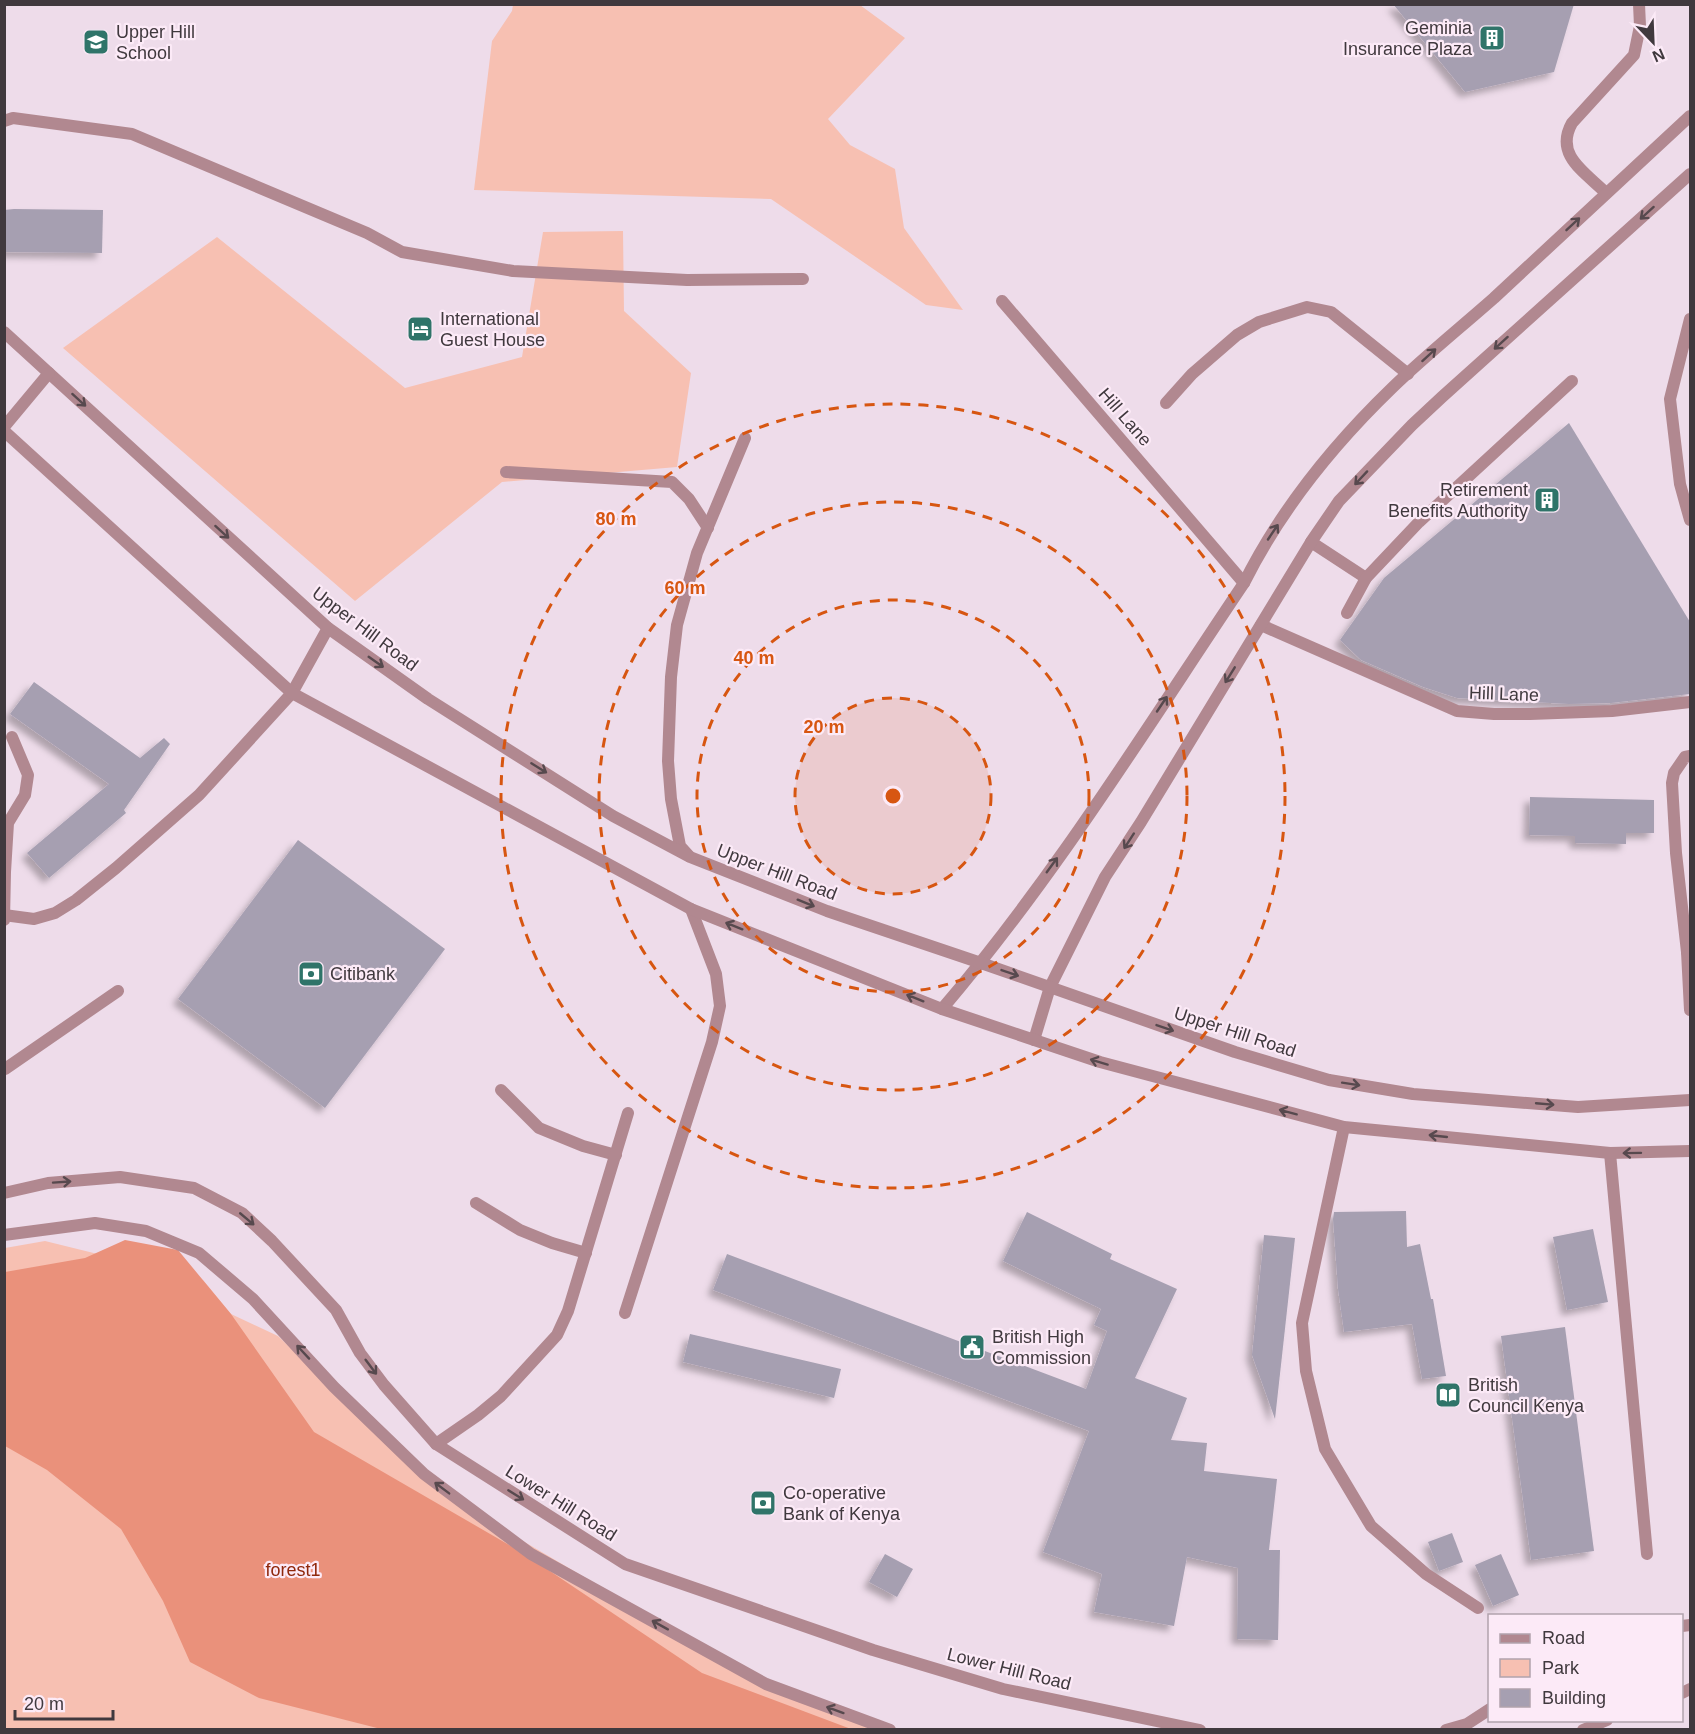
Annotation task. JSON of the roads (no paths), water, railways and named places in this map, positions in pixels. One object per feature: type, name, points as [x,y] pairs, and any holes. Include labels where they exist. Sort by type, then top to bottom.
[{"type":"street","points":[[1606,193],[1569,156],[1566,133],[1572,123],[1605,90],[1634,55],[1640,26],[1639,4]]},
{"type":"street","points":[[942,1009],[981,963],[1097,802],[1244,583],[1269,538],[1310,479],[1354,428],[1408,374],[1690,116]]},
{"type":"street","points":[[4,121],[13,118],[132,134],[367,233],[402,252],[513,271],[687,280],[803,279]]},
{"type":"street","points":[[1034,1040],[1050,987],[1105,877],[1142,822],[1199,724],[1311,542],[1339,501],[1412,425],[1690,174]]},
{"type":"street","name":"Hill Lane","points":[[1002,301],[1244,583]]},
{"type":"street","points":[[1166,403],[1192,374],[1238,335],[1259,322],[1307,307],[1331,312],[1408,374]]},
{"type":"street","points":[[1690,319],[1670,399],[1680,484],[1690,520]]},
{"type":"street","name":"Upper Hill Road","points":[[4,332],[328,628],[428,699],[613,816],[690,857],[827,911],[1235,1052],[1329,1080],[1413,1094],[1578,1107],[1690,1100]]},
{"type":"street","points":[[49,373],[4,429],[292,693],[691,909],[942,1009],[1034,1040],[1100,1062],[1344,1127],[1610,1153],[1690,1151]]},
{"type":"street","points":[[1347,613],[1365,578],[1419,522],[1572,381]]},
{"type":"street","points":[[690,857],[680,846],[671,799],[668,761],[669,712],[677,625],[697,553],[745,438]]},
{"type":"street","points":[[506,472],[672,482],[689,499],[708,528]]},
{"type":"street","points":[[1311,542],[1365,578]]},
{"type":"street","name":"Hill Lane","points":[[1261,625],[1457,711],[1530,714],[1612,711],[1690,702]]},
{"type":"street","points":[[12,736],[28,775],[25,795],[8,823],[4,872],[5,917],[34,919],[55,913],[84,894],[117,868],[199,795],[292,693],[328,628]]},
{"type":"street","points":[[1690,756],[1685,757],[1674,773],[1672,783],[1676,853],[1689,951],[1690,1010]]},
{"type":"street","points":[[625,1314],[712,1042],[720,1006],[716,974],[691,909]]},
{"type":"street","points":[[5,1069],[118,991]]},
{"type":"street","points":[[501,1090],[539,1128],[583,1146],[616,1155]]},
{"type":"street","points":[[436,1444],[501,1396],[557,1335],[568,1311],[628,1113]]},
{"type":"street","points":[[1344,1127],[1302,1323],[1306,1371],[1325,1449],[1371,1526],[1426,1574],[1478,1608]]},
{"type":"street","points":[[1610,1153],[1647,1554]]},
{"type":"street","name":"Lower Hill Road","points":[[4,1193],[48,1183],[120,1178],[194,1188],[242,1213],[273,1241],[336,1310],[360,1353],[384,1385],[436,1444],[625,1564],[873,1650],[1003,1689],[1200,1730]]},
{"type":"street","points":[[476,1203],[520,1230],[586,1253]]},
{"type":"street","points":[[4,1234],[95,1223],[146,1231],[199,1253],[253,1299],[334,1387],[424,1474],[531,1554],[766,1684],[890,1730]]},
{"type":"street","points":[[1446,1730],[1467,1724],[1488,1710]]},
{"type":"street","points":[[1583,1730],[1602,1722]]},
{"type":"place","name":"Geminia Insurance Plaza","points":[[1492,38]]},
{"type":"place","name":"Upper Hill School","points":[[96,42]]},
{"type":"place","name":"International Guest House","points":[[420,329]]},
{"type":"place","name":"Retirement Benefits Authority","points":[[1547,500]]},
{"type":"place","name":"Citibank","points":[[311,974]]},
{"type":"place","name":"British High Commission","points":[[972,1347]]},
{"type":"place","name":"British Council Kenya","points":[[1448,1395]]},
{"type":"place","name":"Co-operative Bank of Kenya","points":[[763,1503]]},
{"type":"park label","name":"forest1","points":[[293,1570]]}]
